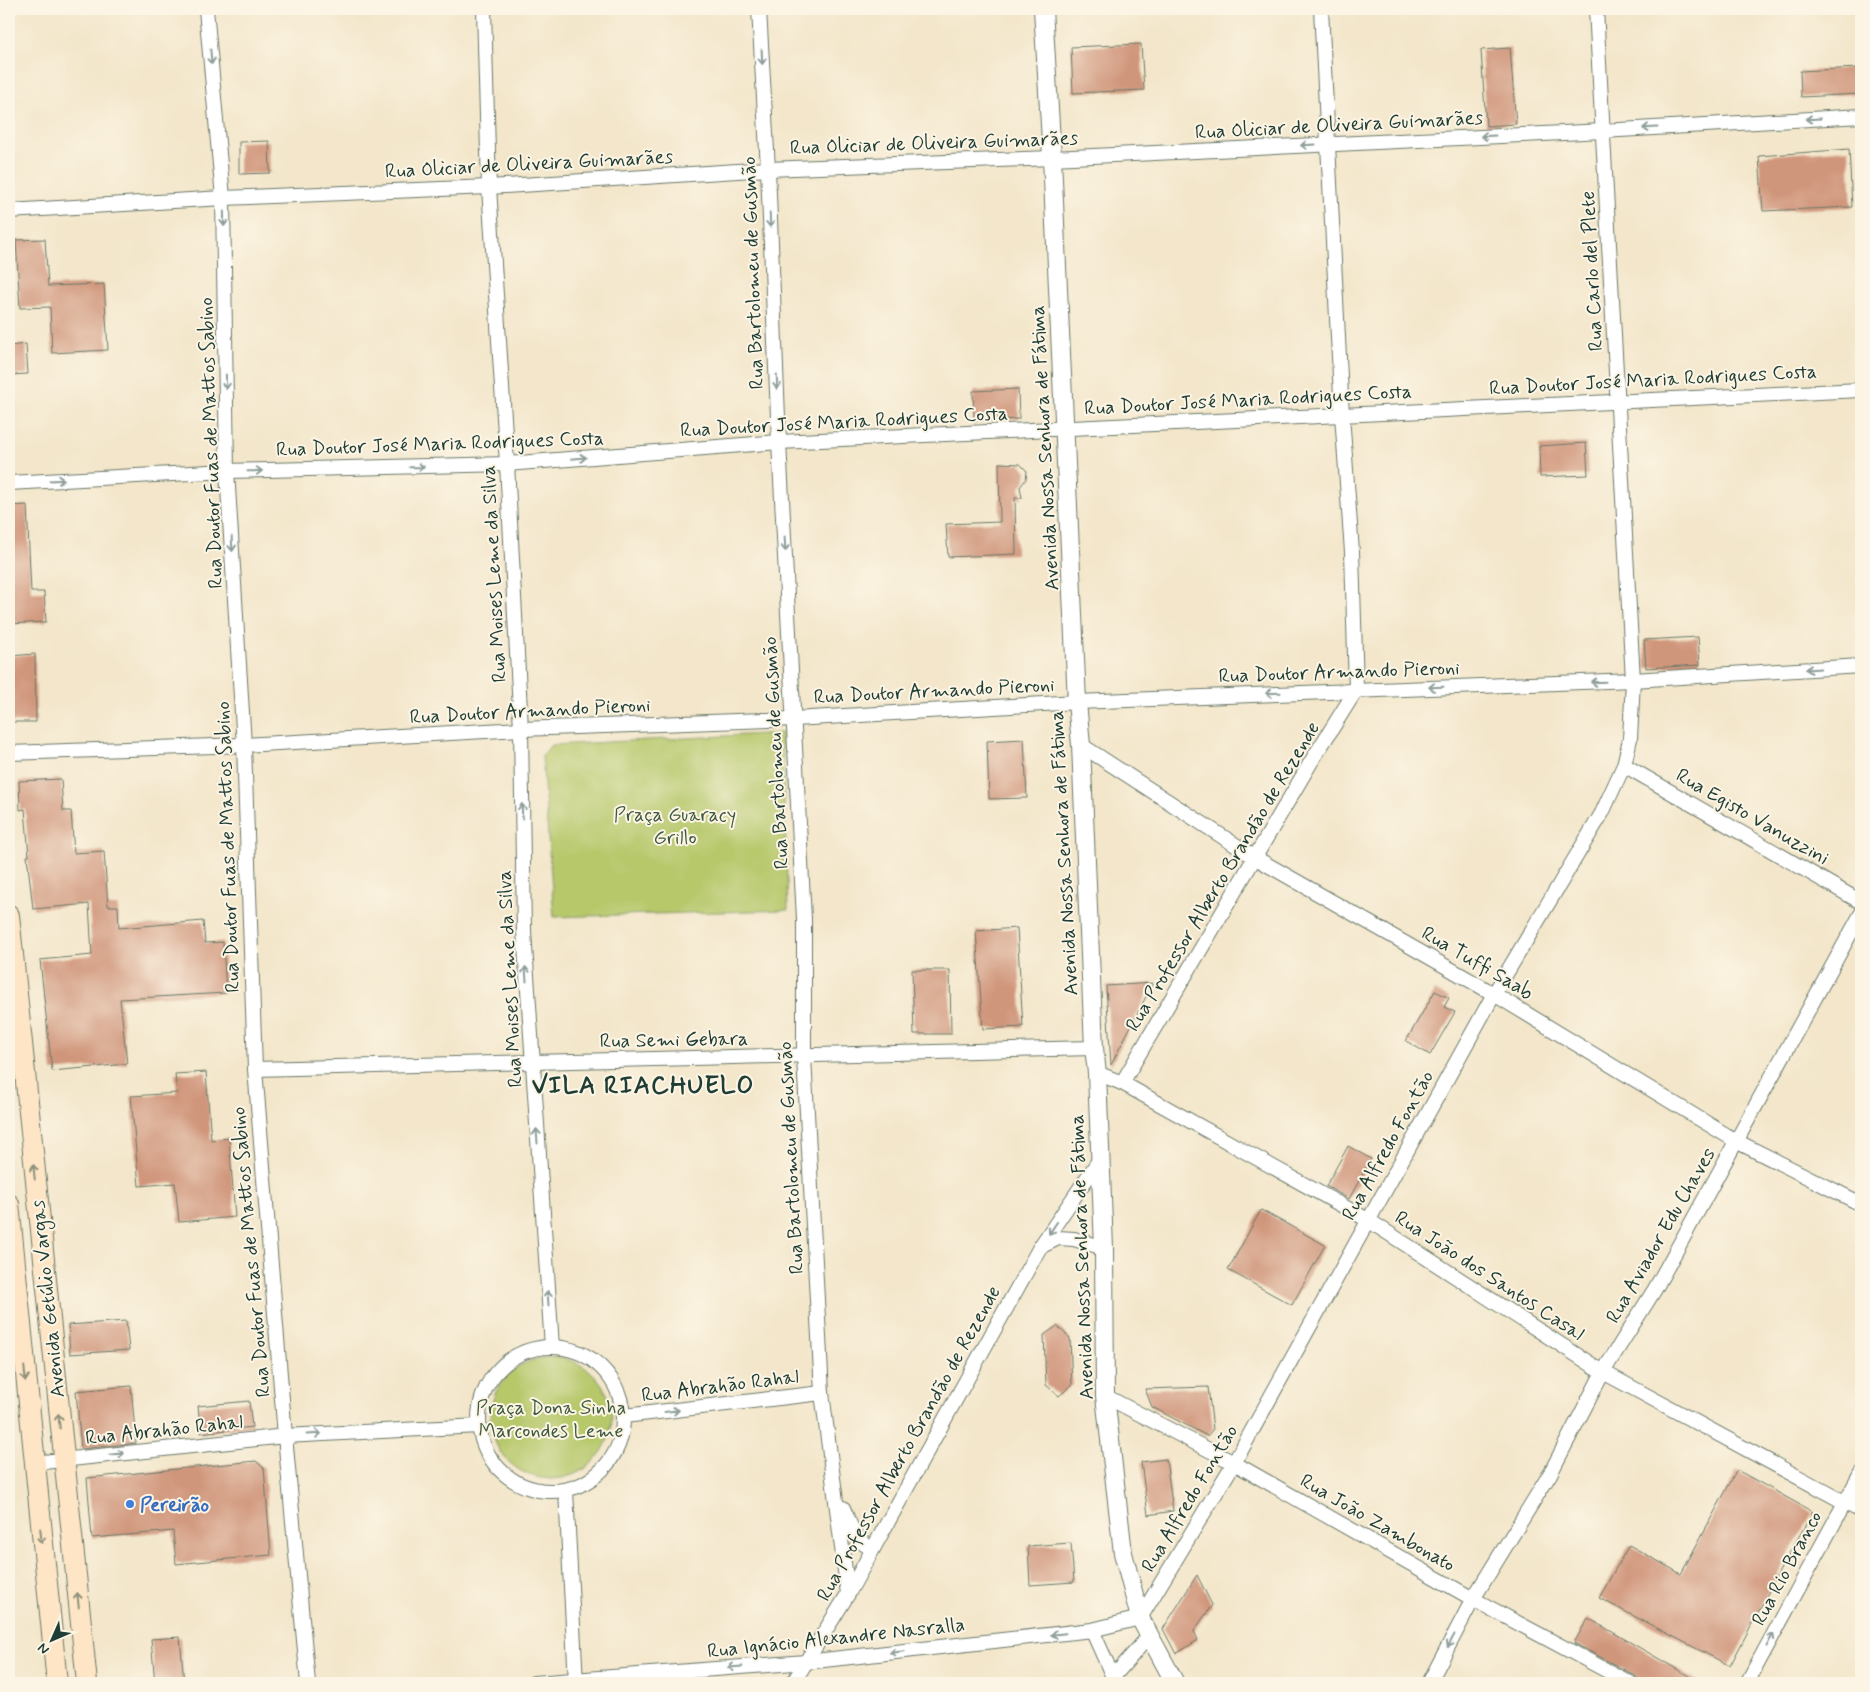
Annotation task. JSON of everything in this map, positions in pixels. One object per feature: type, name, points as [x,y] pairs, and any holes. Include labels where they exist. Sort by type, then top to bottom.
[{"type":"main road","name":"Avenida Getúlio Vargas","points":[[9,915],[87,1683]]},
{"type":"main road","name":"Avenida Getúlio Vargas","points":[[9,1204],[57,1683]]},
{"type":"street","name":"Rua Doutor Fuas de Mattos Sabino","points":[[206,9],[223,198],[228,471],[244,745],[255,1069],[285,1436],[308,1683]]},
{"type":"street","name":"Rua Moises Leme da Silva","points":[[484,9],[489,187],[507,464],[520,729],[524,931],[552,1347]]},
{"type":"street","name":"Rua Bartolomeu de Gusmão","points":[[759,9],[804,919],[804,1057],[822,1393],[848,1594]]},
{"type":"street","name":"Avenida Nossa Senhora de Fátima","points":[[1043,9],[1052,158],[1077,702],[1081,745],[1094,1048],[1097,1073],[1104,1248],[1105,1396],[1123,1553],[1140,1618],[1175,1683]]},
{"type":"street","points":[[1321,9],[1342,415],[1352,552],[1356,690]]},
{"type":"street","name":"Rua Carlo del Plete","points":[[1596,9],[1633,680]]},
{"type":"street","name":"Rua Oliciar de Oliveira Guimarães","points":[[9,211],[223,198],[489,187],[768,169],[1052,158],[1603,131],[1861,116]]},
{"type":"street","name":"Rua Doutor José Maria Rodrigues Costa","points":[[9,483],[228,471],[507,464],[779,442],[1861,390]]},
{"type":"street","name":"Rua Doutor Armando Pieroni","points":[[9,753],[244,745],[520,729],[794,719],[1077,702],[1633,680],[1861,666]]},
{"type":"street","name":"Rua Alfredo Fontão","points":[[1140,1618],[1234,1463],[1494,994],[1602,813],[1624,765],[1630,739],[1633,680]]},
{"type":"street","name":"Rua Professor Alberto Brandão de Rezende","points":[[1122,1083],[1310,762],[1356,690]]},
{"type":"street","name":"Rua Tuffi Saab","points":[[1081,745],[1254,857],[1494,994],[1736,1141],[1861,1204]]},
{"type":"street","name":"Rua Egisto Vanuzzini","points":[[1624,765],[1861,902]]},
{"type":"street","name":"Rua Aviador Edu Chaves","points":[[1429,1683],[1473,1599],[1550,1474],[1603,1372],[1654,1289],[1861,914]]},
{"type":"street","name":"Rua Semi Gebara","points":[[255,1069],[532,1061],[804,1057],[1094,1048]]},
{"type":"street","name":"Rua João dos Santos Casal","points":[[1097,1073],[1122,1083],[1368,1220],[1603,1372],[1861,1511]]},
{"type":"street","name":"Rua Professor Alberto Brandão de Rezende","points":[[792,1683],[848,1594],[1040,1247],[1100,1159]]},
{"type":"street","points":[[1040,1247],[1058,1238],[1074,1239],[1104,1248]]},
{"type":"street","points":[[552,1347],[575,1351],[596,1362],[616,1386],[622,1401],[624,1416],[623,1431],[613,1459],[593,1480],[566,1491],[536,1490],[521,1486],[508,1478],[488,1455],[479,1426],[482,1396],[488,1382],[497,1370],[509,1360],[536,1348],[552,1347]]},
{"type":"street","name":"Rua Abrahão Rahal","points":[[624,1416],[822,1393]]},
{"type":"street","name":"Rua João Zambonato","points":[[1105,1396],[1234,1463],[1473,1599],[1630,1683]]},
{"type":"street","name":"Rua Abrahão Rahal","points":[[34,1463],[285,1436],[479,1426]]},
{"type":"street","name":"Rua Rio Branco","points":[[1747,1683],[1861,1473]]},
{"type":"street","points":[[566,1491],[576,1681]]},
{"type":"street","name":"Rua Bartolomeu de Gusmão","points":[[836,1494],[853,1533],[864,1545],[873,1549]]},
{"type":"street","name":"Rua Ignácio Alexandre Nasralla","points":[[534,1683],[806,1662],[1092,1630],[1140,1618]]},
{"type":"street","points":[[1092,1630],[1111,1680],[1149,1636]]},
{"type":"green space","name":"Praça Guaracy Grillo","points":[[782,733],[788,910],[554,917],[542,756],[551,745]]},
{"type":"green space","name":"Praça Dona Sinha Marcondes Leme","points":[[551,1357],[563,1358],[574,1362],[594,1375],[607,1395],[611,1406],[611,1430],[607,1441],[594,1461],[574,1474],[563,1478],[551,1479],[539,1478],[528,1474],[508,1461],[495,1441],[491,1430],[490,1418],[491,1406],[495,1395],[508,1375],[528,1362],[539,1358]]},
{"type":"building","points":[[1141,44],[1144,90],[1073,93],[1071,47]]},
{"type":"building","points":[[1510,48],[1516,124],[1486,126],[1481,50]]},
{"type":"building","points":[[1859,68],[1860,94],[1801,97],[1800,71]]},
{"type":"building","points":[[269,141],[270,173],[239,174],[239,142]]},
{"type":"building","points":[[1849,149],[1852,207],[1763,211],[1759,156]]},
{"type":"building","points":[[45,239],[48,286],[104,284],[108,350],[52,353],[50,307],[20,308],[16,240]]},
{"type":"building","points":[[26,344],[28,374],[9,375],[9,346]]},
{"type":"building","points":[[1018,389],[1019,419],[974,421],[973,391]]},
{"type":"building","points":[[1586,443],[1588,475],[1540,477],[1539,446]]},
{"type":"building","points":[[999,463],[1020,464],[1027,471],[1026,479],[1020,487],[1022,498],[1015,498],[1016,554],[948,557],[946,524],[1000,522]]},
{"type":"building","points":[[27,505],[31,592],[44,592],[46,622],[9,624],[9,506]]},
{"type":"building","points":[[1698,637],[1700,665],[1646,668],[1644,640]]},
{"type":"building","points":[[35,654],[36,722],[9,722],[9,656]]},
{"type":"building","points":[[1024,739],[1027,798],[989,799],[987,741]]},
{"type":"building","points":[[61,779],[63,811],[71,811],[74,853],[104,851],[108,906],[118,906],[119,928],[203,921],[205,943],[223,942],[226,993],[120,999],[127,1064],[52,1071],[40,960],[92,955],[89,904],[33,909],[27,856],[29,856],[25,809],[20,810],[19,781]]},
{"type":"building","points":[[1017,928],[1023,1027],[983,1029],[976,931]]},
{"type":"building","points":[[912,970],[950,970],[951,1034],[914,1034]]},
{"type":"building","points":[[1153,983],[1111,1065],[1106,986]]},
{"type":"building","points":[[1435,991],[1449,998],[1444,1007],[1455,1012],[1430,1055],[1406,1041]]},
{"type":"building","points":[[206,1072],[211,1140],[229,1138],[235,1217],[179,1222],[175,1183],[139,1186],[131,1096],[177,1093],[175,1074]]},
{"type":"building","points":[[1348,1146],[1371,1159],[1349,1199],[1326,1186]]},
{"type":"building","points":[[1261,1210],[1325,1245],[1292,1305],[1228,1270]]},
{"type":"building","points":[[126,1321],[129,1350],[70,1354],[68,1325]]},
{"type":"building","points":[[1057,1326],[1070,1338],[1072,1385],[1059,1396],[1046,1385],[1044,1335]]},
{"type":"building","points":[[131,1386],[136,1443],[81,1449],[76,1391]]},
{"type":"building","points":[[1208,1387],[1213,1429],[1207,1436],[1152,1407],[1145,1389]]},
{"type":"building","points":[[249,1401],[252,1427],[201,1433],[198,1406]]},
{"type":"building","points":[[1166,1459],[1173,1511],[1148,1515],[1141,1462]]},
{"type":"building","points":[[256,1461],[264,1468],[271,1555],[176,1564],[173,1531],[92,1538],[87,1478]]},
{"type":"building","points":[[1737,1470],[1813,1512],[1783,1564],[1730,1666],[1599,1598],[1629,1545],[1681,1574]]},
{"type":"building","points":[[1071,1543],[1074,1582],[1030,1585],[1028,1546]]},
{"type":"building","points":[[1197,1575],[1212,1605],[1194,1631],[1198,1640],[1176,1654],[1163,1629]]},
{"type":"building","points":[[1588,1618],[1701,1683],[1643,1683],[1634,1675],[1574,1643]]},
{"type":"building","points":[[180,1637],[184,1683],[155,1683],[151,1639]]},
{"type":"place","name":"Pereirão","points":[[130,1504]]},
{"type":"district","name":"VILA RIACHUELO","points":[[643,1084]]}]
